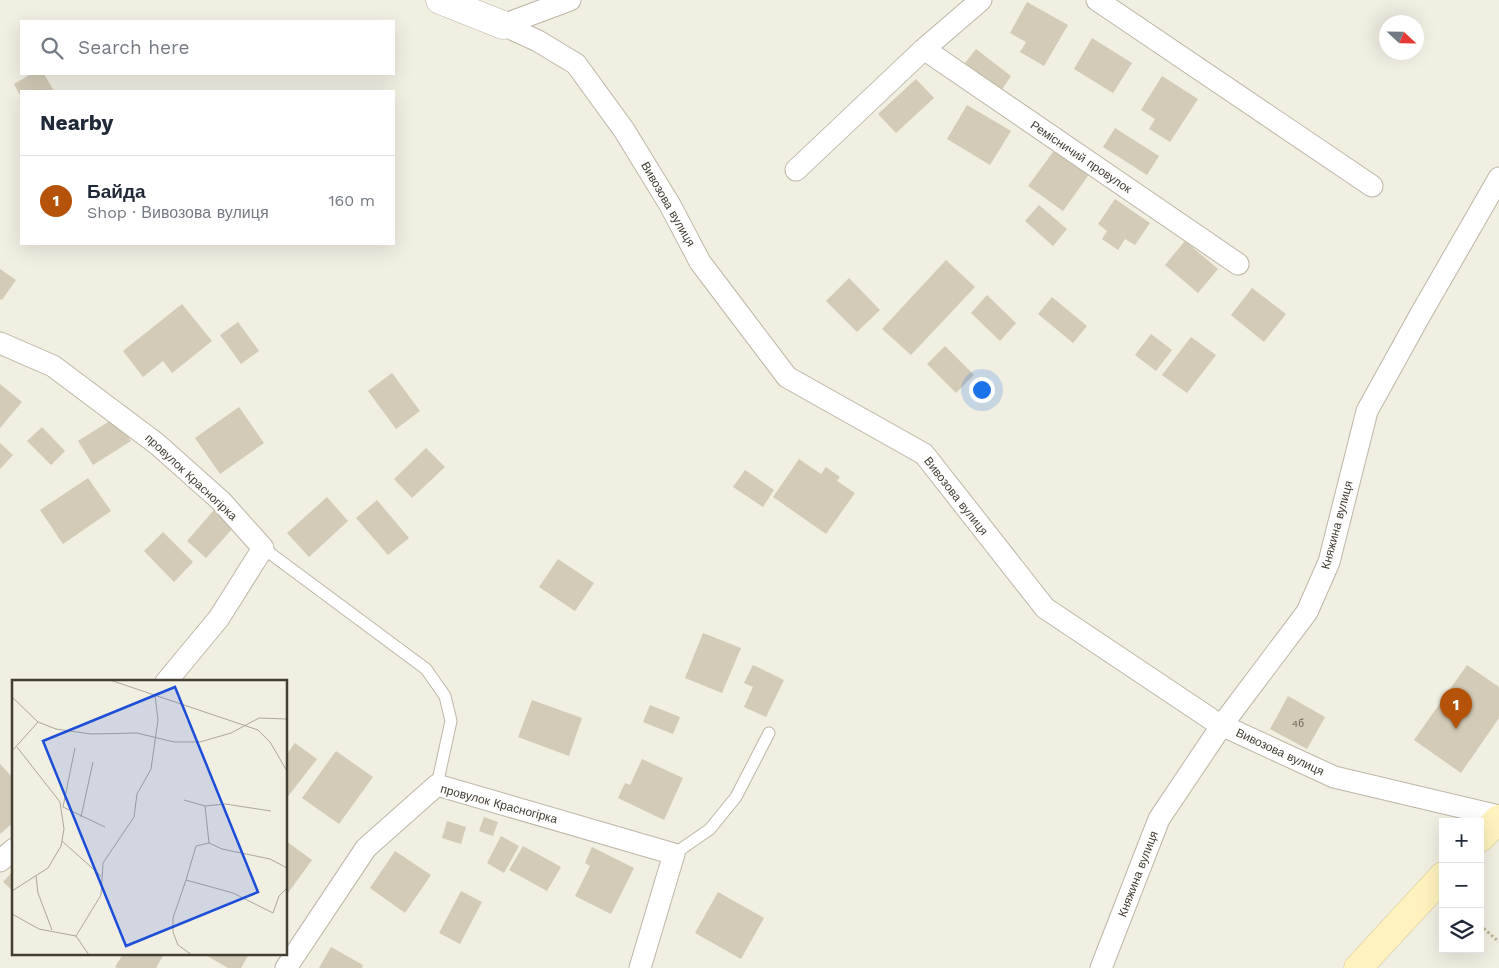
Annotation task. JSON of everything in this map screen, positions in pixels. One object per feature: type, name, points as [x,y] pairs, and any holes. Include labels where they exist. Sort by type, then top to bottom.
[{"type":"main road","points":[[1484,834],[1499,818]]},
{"type":"main road","points":[[1358,968],[1439,880]]},
{"type":"street","name":"Вивозова вулиця","points":[[440,0],[504,25],[538,41],[576,64],[624,130],[670,205],[700,262],[787,377],[924,454],[1045,608],[1222,725],[1334,777],[1499,818]]},
{"type":"street","points":[[504,25],[570,0]]},
{"type":"street","points":[[796,170],[924,49],[981,0]]},
{"type":"street","points":[[1097,0],[1372,186]]},
{"type":"street","name":"Ремісничий провулок","points":[[924,49],[1238,264]]},
{"type":"street","name":"Княжина вулиця","points":[[1101,968],[1159,818],[1222,725],[1307,612],[1329,562],[1367,411],[1499,178]]},
{"type":"street","name":"провулок Красногірка","points":[[0,343],[53,366],[158,444],[221,501],[263,548]]},
{"type":"street","points":[[168,680],[219,618],[263,548]]},
{"type":"street","name":"провулок Красногірка","points":[[286,968],[366,848],[437,785],[674,854]]},
{"type":"street","points":[[0,861],[12,851]]},
{"type":"street","points":[[640,968],[674,854]]},
{"type":"lane","points":[[263,548],[426,669],[441,689],[446,696],[451,721],[437,785]]},
{"type":"lane","points":[[674,854],[710,829],[736,797],[769,733]]},
{"type":"path","points":[[1484,928],[1499,942]]},
{"type":"building","points":[[1027,2],[1068,25],[1044,66],[1020,52],[1026,42],[1010,33]]},
{"type":"building","points":[[1092,38],[1132,63],[1113,93],[1074,69]]},
{"type":"building","points":[[976,49],[1011,76],[1001,91],[965,63]]},
{"type":"building","points":[[29,75],[45,75],[53,90],[20,90],[20,95],[14,84]]},
{"type":"building","points":[[1162,76],[1198,99],[1170,142],[1149,129],[1155,119],[1141,110]]},
{"type":"building","points":[[916,79],[934,98],[896,133],[878,114]]},
{"type":"building","points":[[967,105],[1011,131],[990,165],[947,139]]},
{"type":"building","points":[[1115,128],[1159,156],[1147,175],[1103,147]]},
{"type":"building","points":[[1056,148],[1090,173],[1063,211],[1028,186]]},
{"type":"building","points":[[1115,199],[1150,223],[1135,245],[1125,239],[1118,250],[1102,239],[1107,231],[1098,224]]},
{"type":"building","points":[[1039,205],[1067,229],[1053,246],[1025,221]]},
{"type":"building","points":[[1185,241],[1218,269],[1198,293],[1165,265]]},
{"type":"building","points":[[946,260],[975,287],[911,355],[882,329]]},
{"type":"building","points":[[0,269],[16,280],[2,300],[0,299]]},
{"type":"building","points":[[849,278],[880,310],[857,332],[826,301]]},
{"type":"building","points":[[1252,288],[1286,314],[1264,342],[1231,315]]},
{"type":"building","points":[[987,295],[1016,323],[1000,341],[971,313]]},
{"type":"building","points":[[1052,297],[1087,326],[1073,343],[1038,314]]},
{"type":"building","points":[[182,304],[212,341],[172,373],[163,361],[143,377],[123,351]]},
{"type":"building","points":[[238,322],[259,351],[241,364],[220,335]]},
{"type":"building","points":[[1151,334],[1172,350],[1156,371],[1135,355]]},
{"type":"building","points":[[1191,337],[1216,355],[1187,393],[1162,375]]},
{"type":"building","points":[[945,346],[974,375],[956,393],[927,364]]},
{"type":"building","points":[[392,373],[420,411],[396,429],[368,391]]},
{"type":"building","points":[[0,384],[22,402],[0,428]]},
{"type":"building","points":[[239,407],[264,443],[220,474],[195,438]]},
{"type":"building","points":[[116,417],[131,441],[93,465],[78,441]]},
{"type":"building","points":[[42,427],[65,451],[51,465],[27,441]]},
{"type":"building","points":[[0,443],[13,455],[0,469]]},
{"type":"building","points":[[426,448],[445,467],[412,498],[394,479]]},
{"type":"building","points":[[799,459],[821,474],[826,467],[840,477],[837,481],[855,493],[826,534],[773,497]]},
{"type":"building","points":[[745,470],[774,490],[763,507],[733,487]]},
{"type":"building","points":[[88,478],[111,511],[63,544],[40,510]]},
{"type":"building","points":[[327,497],[348,521],[309,557],[287,533]]},
{"type":"building","points":[[377,500],[409,538],[388,555],[356,518]]},
{"type":"building","points":[[214,510],[234,527],[206,558],[187,541]]},
{"type":"building","points":[[163,532],[193,562],[174,582],[144,551]]},
{"type":"building","points":[[558,559],[594,583],[575,611],[539,587]]},
{"type":"building","points":[[703,633],[741,648],[722,693],[685,678]]},
{"type":"building","points":[[753,665],[784,680],[766,717],[744,707],[753,687],[744,683]]},
{"type":"building","points":[[1467,665],[1499,687],[1499,718],[1461,773],[1414,740]]},
{"type":"building","points":[[1288,696],[1325,717],[1307,749],[1270,729]]},
{"type":"building","points":[[532,700],[582,718],[569,756],[518,737]]},
{"type":"building","points":[[650,705],[680,717],[673,734],[643,722]]},
{"type":"building","points":[[295,743],[317,759],[288,796],[288,752]]},
{"type":"building","points":[[336,751],[373,777],[339,824],[302,798]]},
{"type":"building","points":[[642,759],[683,778],[664,820],[618,798],[625,783],[630,785]]},
{"type":"building","points":[[0,764],[12,777],[12,824],[0,834]]},
{"type":"building","points":[[484,817],[498,822],[493,836],[479,831]]},
{"type":"building","points":[[447,821],[466,827],[461,844],[442,838]]},
{"type":"building","points":[[501,836],[519,846],[504,873],[487,863]]},
{"type":"building","points":[[288,842],[312,860],[288,893]]},
{"type":"building","points":[[523,846],[561,867],[547,891],[509,870]]},
{"type":"building","points":[[592,847],[634,868],[611,914],[575,896],[590,866],[585,863]]},
{"type":"building","points":[[395,851],[431,875],[405,913],[370,888]]},
{"type":"building","points":[[12,872],[12,890],[3,882]]},
{"type":"building","points":[[461,891],[482,902],[460,944],[439,933]]},
{"type":"building","points":[[718,892],[764,918],[741,959],[695,933]]},
{"type":"building","points":[[331,947],[363,965],[362,968],[319,968]]},
{"type":"building","points":[[122,956],[163,956],[156,968],[115,967]]},
{"type":"building","points":[[207,956],[248,956],[241,968],[228,968]]},
{"type":"place","name":"Байда","points":[[1456,729]]}]
